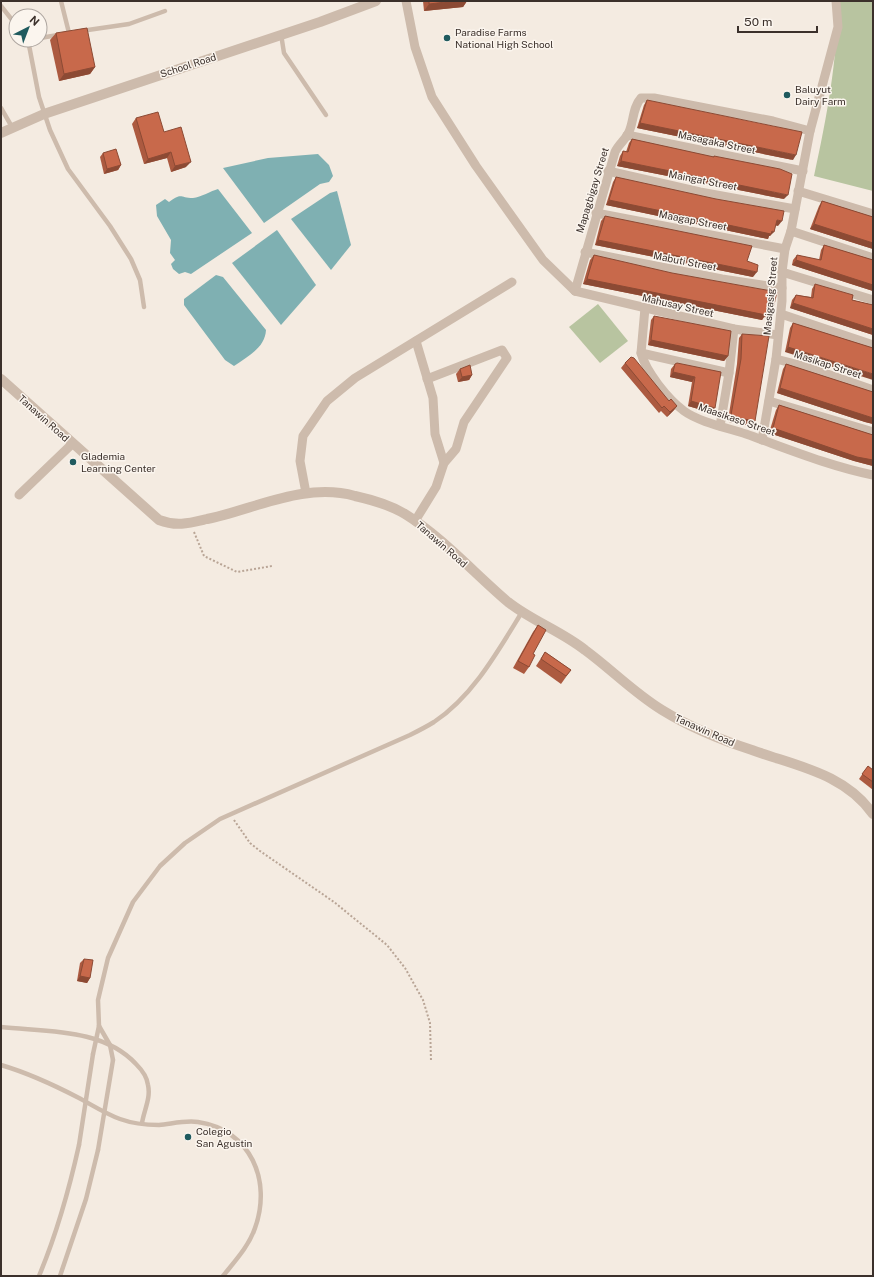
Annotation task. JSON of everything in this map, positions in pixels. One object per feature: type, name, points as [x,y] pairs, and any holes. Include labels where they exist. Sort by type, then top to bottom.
[{"type":"street","name":"School Road","points":[[1,133],[44,114],[376,1]]},
{"type":"street","points":[[406,1],[415,47],[432,98],[476,166],[543,260],[575,291]]},
{"type":"street","name":"Masigasig Street","points":[[762,440],[776,359],[781,314],[782,272],[810,131],[838,28],[836,1]]},
{"type":"street","name":"Mapagbigay Street","points":[[575,291],[608,171],[618,146],[627,135],[640,99],[643,97],[654,98],[773,121],[810,131]]},
{"type":"street","name":"Masagaka Street","points":[[627,135],[803,170]]},
{"type":"street","name":"Maingat Street","points":[[608,171],[700,192],[795,209]]},
{"type":"street","points":[[798,191],[873,214]]},
{"type":"street","name":"Maagap Street","points":[[596,213],[786,249]]},
{"type":"street","points":[[791,231],[873,258]]},
{"type":"street","name":"Mabuti Street","points":[[585,252],[722,279],[782,288]]},
{"type":"street","points":[[782,272],[873,300]]},
{"type":"street","points":[[306,493],[300,461],[303,436],[327,401],[355,378],[512,282]]},
{"type":"street","name":"Mahusay Street","points":[[575,291],[734,329],[778,335]]},
{"type":"street","points":[[645,308],[641,353],[729,373]]},
{"type":"street","points":[[781,314],[873,345]]},
{"type":"street","points":[[720,426],[729,373],[734,329]]},
{"type":"street","points":[[416,341],[433,398],[435,434],[444,463]]},
{"type":"street","points":[[415,521],[436,487],[444,463],[456,449],[464,422],[507,358],[502,350],[427,380]]},
{"type":"street","name":"Maasikaso Street","points":[[641,353],[643,360],[653,377],[680,407],[690,414],[720,426],[840,467],[873,475]]},
{"type":"street","name":"Masikap Street","points":[[776,359],[807,367],[873,390]]},
{"type":"street","name":"Tanawin Road","points":[[1,379],[72,444],[159,520],[175,525],[191,523],[232,514],[306,493],[352,495],[387,505],[415,521],[522,612],[584,649],[622,681],[663,711],[751,750],[810,768],[842,783],[863,801],[873,814]]},
{"type":"street","points":[[769,401],[873,432]]},
{"type":"street","points":[[19,495],[72,444]]},
{"type":"lane","points":[[61,1],[69,33]]},
{"type":"lane","points":[[1,6],[8,15]]},
{"type":"lane","points":[[48,37],[129,24],[165,11]]},
{"type":"lane","points":[[281,34],[284,53],[326,115]]},
{"type":"lane","points":[[32,48],[44,114],[68,169],[110,226],[131,259],[140,280],[144,307]]},
{"type":"lane","points":[[1,108],[12,127]]},
{"type":"lane","points":[[39,1276],[53,1243],[71,1183],[79,1145],[93,1054],[97,1040],[99,1026],[98,1000],[108,958],[133,902],[152,875],[170,855],[201,832],[231,814],[410,735],[434,722],[461,698],[487,667],[522,612]]},
{"type":"lane","points":[[60,1276],[86,1199],[98,1150],[113,1060],[110,1045],[99,1026]]},
{"type":"lane","points":[[1,1027],[79,1035],[110,1045],[132,1060],[143,1071],[147,1080],[149,1094],[142,1123]]},
{"type":"lane","points":[[1,1065],[56,1086],[118,1119],[157,1125],[197,1122],[207,1124],[232,1136],[252,1158],[261,1182],[262,1205],[255,1229],[243,1250],[223,1276]]},
{"type":"path","points":[[191,523],[204,556],[237,572],[272,566]]},
{"type":"path","points":[[231,814],[250,843],[334,902],[387,945],[405,968],[423,1000],[430,1023],[431,1061]]},
{"type":"green space","points":[[838,1],[873,1],[873,191],[814,176],[823,132],[833,68],[836,46]]},
{"type":"green space","points":[[598,304],[628,341],[600,363],[569,327]]},
{"type":"water","points":[[318,154],[329,165],[333,176],[329,182],[320,184],[264,223],[223,168],[268,158]]},
{"type":"water","points":[[218,189],[252,233],[191,274],[185,272],[179,274],[173,269],[171,264],[175,260],[170,253],[171,240],[157,216],[156,205],[165,199],[169,202],[179,196],[193,198]]},
{"type":"water","points":[[337,191],[351,245],[331,270],[291,219],[330,193]]},
{"type":"water","points":[[277,230],[316,285],[281,325],[232,263]]},
{"type":"water","points":[[216,275],[223,277],[266,330],[263,342],[259,347],[234,366],[225,360],[184,305],[184,299]]},
{"type":"building","points":[[429,1],[454,1],[429,4]]},
{"type":"building","points":[[87,28],[95,67],[64,74],[56,33]]},
{"type":"building","points":[[647,100],[802,132],[796,155],[640,123]]},
{"type":"building","points":[[158,112],[164,132],[181,127],[191,162],[175,166],[171,152],[148,159],[136,118]]},
{"type":"building","points":[[632,139],[714,157],[780,169],[792,174],[788,195],[621,161],[623,151],[628,152]]},
{"type":"building","points":[[116,149],[121,165],[107,169],[103,153]]},
{"type":"building","points":[[616,177],[716,199],[784,211],[782,221],[777,220],[774,232],[772,231],[771,234],[609,200]]},
{"type":"building","points":[[822,201],[873,217],[873,243],[814,224]]},
{"type":"building","points":[[605,216],[752,246],[747,261],[758,265],[757,272],[598,240]]},
{"type":"building","points":[[824,245],[873,260],[873,285],[796,260],[797,255],[821,260]]},
{"type":"building","points":[[594,255],[672,273],[777,292],[772,313],[766,312],[766,315],[587,279]]},
{"type":"building","points":[[815,284],[853,295],[852,300],[873,305],[873,329],[793,303],[796,295],[813,298]]},
{"type":"building","points":[[654,316],[731,331],[728,356],[651,340]]},
{"type":"building","points":[[793,323],[873,348],[873,374],[788,347]]},
{"type":"building","points":[[742,334],[769,336],[755,421],[733,417],[731,415],[741,359]]},
{"type":"building","points":[[631,357],[634,358],[669,401],[671,399],[677,406],[670,412],[664,406],[662,408],[625,363]]},
{"type":"building","points":[[677,363],[721,372],[715,408],[691,401],[695,377],[673,372],[675,364]]},
{"type":"building","points":[[786,364],[873,392],[873,418],[780,388]]},
{"type":"building","points":[[470,365],[472,375],[462,377],[460,369]]},
{"type":"building","points":[[779,405],[873,435],[873,460],[857,457],[773,428]]},
{"type":"building","points":[[538,625],[546,630],[533,654],[535,655],[529,667],[518,661]]},
{"type":"building","points":[[545,652],[571,670],[566,676],[541,659]]},
{"type":"building","points":[[868,766],[873,770],[873,782],[862,774]]},
{"type":"building","points":[[84,959],[93,960],[90,978],[80,976]]},
{"type":"place","name":"Paradise Farms National High School","points":[[447,38]]},
{"type":"place","name":"Baluyut Dairy Farm","points":[[787,95]]},
{"type":"place","name":"Glademia Learning Center","points":[[73,462]]},
{"type":"place","name":"Colegio San Agustin","points":[[188,1137]]}]
